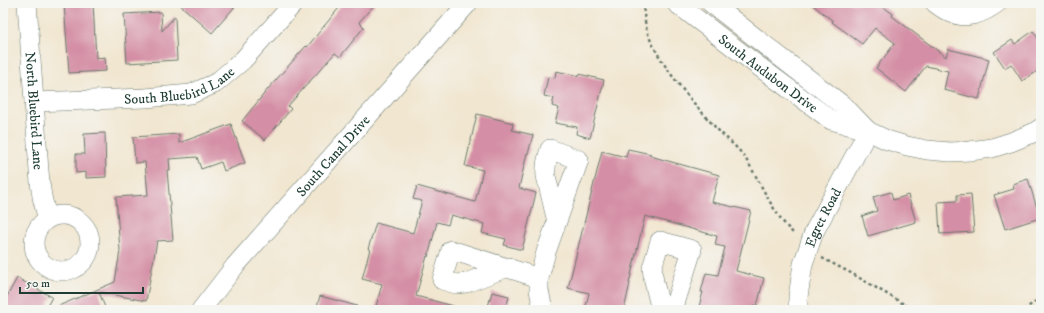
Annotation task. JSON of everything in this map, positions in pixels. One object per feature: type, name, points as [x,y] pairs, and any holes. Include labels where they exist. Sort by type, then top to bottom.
[{"type":"street","name":"North Bluebird Lane","points":[[27,3],[41,193],[48,218]]},
{"type":"street","name":"South Bluebird Lane","points":[[34,102],[145,98],[191,94],[216,82],[243,60],[294,3]]},
{"type":"street","name":"South Canal Drive","points":[[201,310],[235,266],[468,3]]},
{"type":"street","name":"South Audubon Drive","points":[[676,3],[831,120],[868,131],[887,140],[928,150],[950,152],[970,151],[992,148],[1011,142],[1041,128]]},
{"type":"street","name":"South Audubon Drive","points":[[711,3],[845,107],[868,131]]},
{"type":"street","points":[[935,3],[948,12],[963,16],[978,14],[991,8],[997,3]]},
{"type":"street","name":"Egret Road","points":[[798,310],[798,297],[803,264],[812,237],[868,131]]},
{"type":"street","points":[[543,310],[539,290],[539,278],[546,252],[557,222]]},
{"type":"street","points":[[661,310],[652,268],[660,242],[692,250],[673,310]]},
{"type":"street","points":[[508,267],[539,278]]},
{"type":"path","points":[[643,3],[650,38],[673,77],[718,130],[743,155],[769,200],[783,221],[797,237]]},
{"type":"path","points":[[821,258],[851,273],[914,310]]},
{"type":"path","points":[[1024,310],[1041,298]]},
{"type":"building","points":[[64,3],[93,3],[96,58],[105,57],[106,71],[69,73]]},
{"type":"building","points":[[178,3],[238,3],[212,33]]},
{"type":"building","points":[[343,3],[376,3],[359,22],[364,27],[340,57],[335,53],[288,106],[291,109],[265,140],[242,121],[268,89],[306,46],[307,47]]},
{"type":"building","points":[[810,3],[878,3],[893,14],[892,16],[946,57],[948,49],[989,59],[979,99],[944,90],[948,71],[926,66],[906,92],[876,68],[895,43],[875,28],[862,44],[832,22],[833,21]]},
{"type":"building","points":[[161,12],[162,31],[175,16],[177,60],[127,63],[124,14]]},
{"type":"building","points":[[1033,31],[1041,43],[1041,69],[1022,81],[1011,64],[1005,68],[994,52],[1012,40],[1015,44]]},
{"type":"building","points":[[556,71],[579,76],[579,74],[604,80],[590,138],[576,134],[577,127],[555,123],[559,108],[552,106],[554,98],[544,96],[548,77],[555,78]]},
{"type":"building","points":[[477,114],[513,123],[512,130],[533,135],[528,154],[527,153],[519,188],[536,193],[522,250],[504,245],[506,239],[482,233],[484,224],[451,215],[448,225],[437,222],[416,296],[453,306],[452,310],[375,310],[382,284],[362,279],[370,249],[368,249],[376,223],[413,233],[422,201],[413,199],[417,186],[475,202],[483,170],[465,166]]},
{"type":"building","points":[[231,124],[245,163],[224,171],[221,162],[201,169],[197,157],[169,159],[170,170],[167,170],[173,240],[157,241],[146,301],[99,292],[106,310],[49,310],[115,282],[120,251],[116,197],[148,195],[145,162],[135,163],[133,137],[179,134],[179,143]]},
{"type":"building","points":[[105,133],[106,177],[86,178],[86,172],[76,173],[76,154],[85,154],[84,134]]},
{"type":"building","points":[[628,149],[651,154],[650,156],[719,175],[712,202],[751,211],[736,271],[764,278],[757,306],[754,305],[753,310],[698,310],[706,273],[718,275],[725,247],[715,245],[717,236],[645,216],[624,310],[585,310],[589,293],[568,288],[602,151],[626,157]]},
{"type":"building","points":[[1028,179],[1040,218],[1005,229],[994,195],[1014,189],[1013,184]]},
{"type":"building","points":[[891,192],[893,200],[908,195],[916,222],[868,236],[862,216],[877,211],[873,197]]},
{"type":"building","points":[[971,194],[974,232],[940,234],[938,202],[957,201],[957,195]]},
{"type":"building","points":[[17,278],[52,297],[45,310],[3,310],[3,304]]},
{"type":"building","points":[[492,292],[509,296],[506,310],[487,310]]},
{"type":"building","points":[[320,296],[357,306],[356,310],[316,310]]}]
